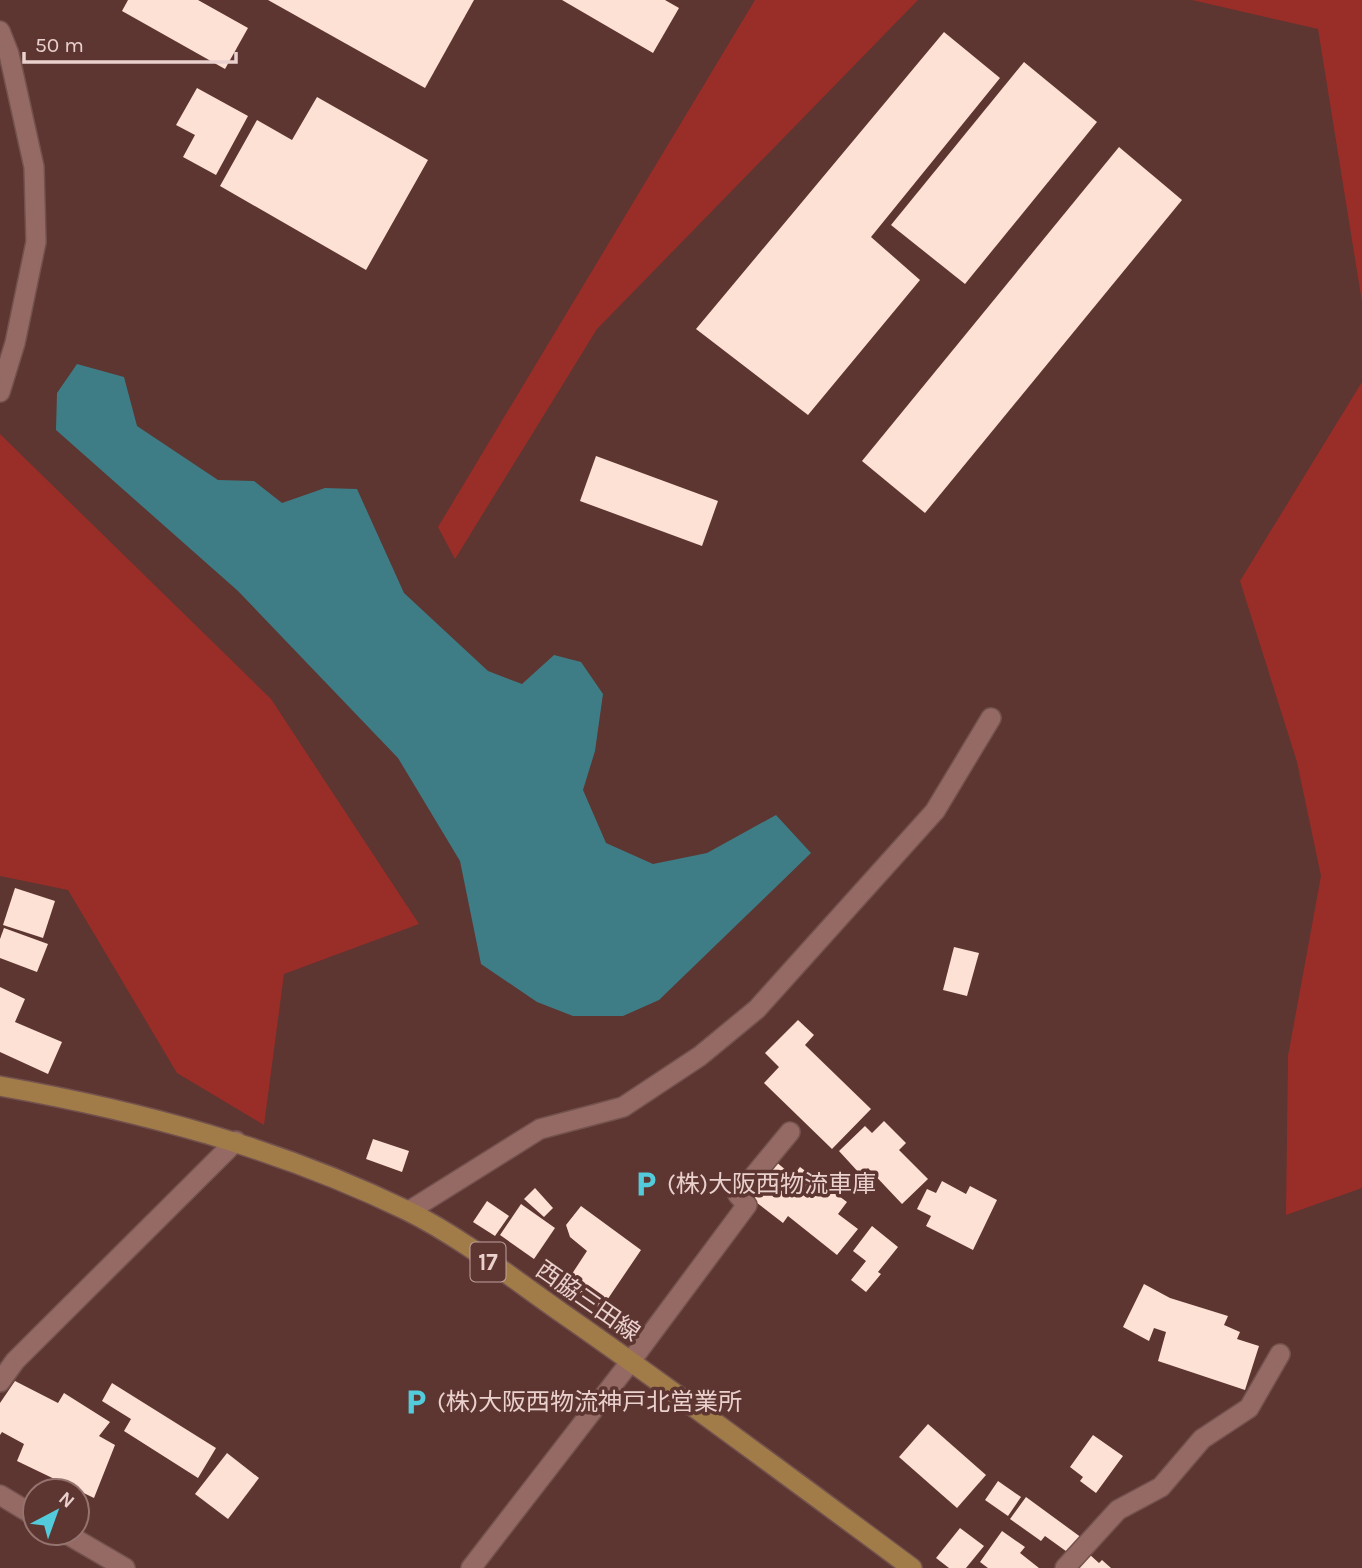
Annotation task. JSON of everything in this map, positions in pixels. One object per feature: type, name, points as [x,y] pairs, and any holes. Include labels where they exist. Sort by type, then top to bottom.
[{"type":"main road","name":"西脇三田線","points":[[0,1086],[157,1119],[236,1141],[321,1173],[409,1212],[465,1245],[631,1361],[912,1568]]},
{"type":"street","points":[[0,31],[9,54],[34,167],[36,242],[15,343],[0,392]]},
{"type":"street","points":[[409,1212],[540,1129],[623,1107],[700,1056],[757,1009],[935,811],[991,718]]},
{"type":"street","points":[[471,1568],[747,1205],[738,1195],[790,1132]]},
{"type":"street","points":[[0,1382],[15,1361],[236,1141]]},
{"type":"street","points":[[1065,1568],[1118,1510],[1161,1487],[1202,1439],[1249,1408],[1280,1354]]},
{"type":"street","points":[[0,1496],[21,1508]]},
{"type":"street","points":[[89,1547],[125,1568]]},
{"type":"shaded area","points":[[755,0],[918,0],[597,329],[455,559],[438,527]]},
{"type":"shaded area","points":[[1192,0],[1362,0],[1362,302],[1318,29]]},
{"type":"shaded area","points":[[1362,382],[1362,1188],[1286,1215],[1288,1056],[1321,876],[1297,762],[1240,581]]},
{"type":"shaded area","points":[[0,434],[271,699],[419,924],[284,974],[264,1125],[177,1073],[68,890],[0,876]]},
{"type":"water","points":[[77,364],[124,377],[137,426],[218,480],[254,481],[282,503],[325,488],[357,489],[404,593],[488,671],[522,684],[554,655],[581,662],[603,694],[595,751],[583,790],[606,843],[653,864],[707,853],[776,815],[811,853],[659,1000],[623,1016],[573,1016],[537,1002],[481,964],[460,861],[398,758],[238,591],[56,430],[57,393]]},
{"type":"building","points":[[128,0],[198,0],[248,28],[225,69],[122,11]]},
{"type":"building","points":[[268,0],[474,0],[425,88]]},
{"type":"building","points":[[562,0],[665,0],[679,8],[653,53]]},
{"type":"building","points":[[944,32],[1000,78],[871,237],[920,280],[808,415],[696,329]]},
{"type":"building","points":[[1024,62],[1097,122],[965,284],[891,225]]},
{"type":"building","points":[[197,88],[248,116],[216,175],[183,157],[195,135],[176,125]]},
{"type":"building","points":[[317,97],[428,160],[366,270],[220,186],[257,120],[292,140]]},
{"type":"building","points":[[1119,147],[1182,200],[925,513],[862,461]]},
{"type":"building","points":[[596,456],[718,501],[702,546],[580,501]]},
{"type":"building","points":[[15,888],[55,901],[43,938],[3,925]]},
{"type":"building","points":[[4,928],[48,944],[37,972],[0,958],[0,939]]},
{"type":"building","points":[[954,947],[979,953],[967,996],[943,990]]},
{"type":"building","points":[[0,987],[25,999],[15,1022],[62,1042],[48,1074],[0,1052]]},
{"type":"building","points":[[798,1020],[814,1035],[805,1045],[871,1109],[832,1149],[764,1083],[779,1067],[765,1053]]},
{"type":"building","points":[[884,1121],[906,1143],[899,1150],[928,1179],[902,1204],[868,1168],[861,1175],[839,1151],[865,1126],[872,1133]]},
{"type":"building","points":[[373,1139],[409,1151],[402,1172],[366,1159]]},
{"type":"building","points":[[775,1161],[793,1176],[800,1167],[847,1202],[838,1214],[858,1229],[837,1255],[788,1216],[783,1223],[748,1196]]},
{"type":"building","points":[[942,1181],[966,1194],[970,1186],[997,1200],[973,1250],[926,1226],[931,1216],[917,1209],[927,1189],[936,1193]]},
{"type":"building","points":[[535,1188],[553,1208],[544,1217],[524,1199]]},
{"type":"building","points":[[487,1201],[509,1216],[495,1236],[473,1222]]},
{"type":"building","points":[[521,1204],[555,1228],[534,1259],[500,1235]]},
{"type":"building","points":[[581,1206],[641,1250],[601,1309],[566,1283],[587,1251],[570,1237],[566,1225]]},
{"type":"building","points":[[872,1226],[898,1247],[866,1292],[851,1280],[866,1261],[853,1251]]},
{"type":"building","points":[[1144,1284],[1170,1298],[1228,1316],[1224,1325],[1240,1332],[1237,1339],[1259,1346],[1245,1390],[1158,1361],[1166,1332],[1154,1328],[1149,1341],[1123,1327]]},
{"type":"building","points":[[15,1381],[58,1403],[64,1393],[110,1422],[99,1436],[115,1445],[94,1498],[91,1497],[91,1477],[50,1477],[17,1461],[24,1444],[2,1432],[0,1435],[0,1403]]},
{"type":"building","points":[[112,1383],[216,1448],[198,1478],[124,1431],[131,1419],[102,1401]]},
{"type":"building","points":[[928,1424],[986,1475],[957,1508],[899,1457]]},
{"type":"building","points":[[1093,1435],[1123,1456],[1096,1493],[1080,1481],[1083,1477],[1070,1467]]},
{"type":"building","points":[[227,1453],[259,1478],[228,1519],[195,1494]]},
{"type":"building","points":[[998,1481],[1021,1497],[1008,1516],[985,1500]]},
{"type":"building","points":[[1026,1497],[1082,1538],[1070,1554],[1045,1536],[1041,1541],[1010,1519]]},
{"type":"building","points":[[960,1528],[984,1546],[966,1568],[949,1568],[936,1558]]},
{"type":"building","points":[[1002,1531],[1025,1547],[1020,1553],[1039,1568],[988,1568],[980,1562]]},
{"type":"building","points":[[1089,1554],[1099,1563],[1102,1560],[1111,1568],[1076,1568]]},
{"type":"place","name":"(株)大阪西物流車庫","points":[[646,1184]]},
{"type":"place","name":"(株)大阪西物流神戸北営業所","points":[[416,1402]]}]
